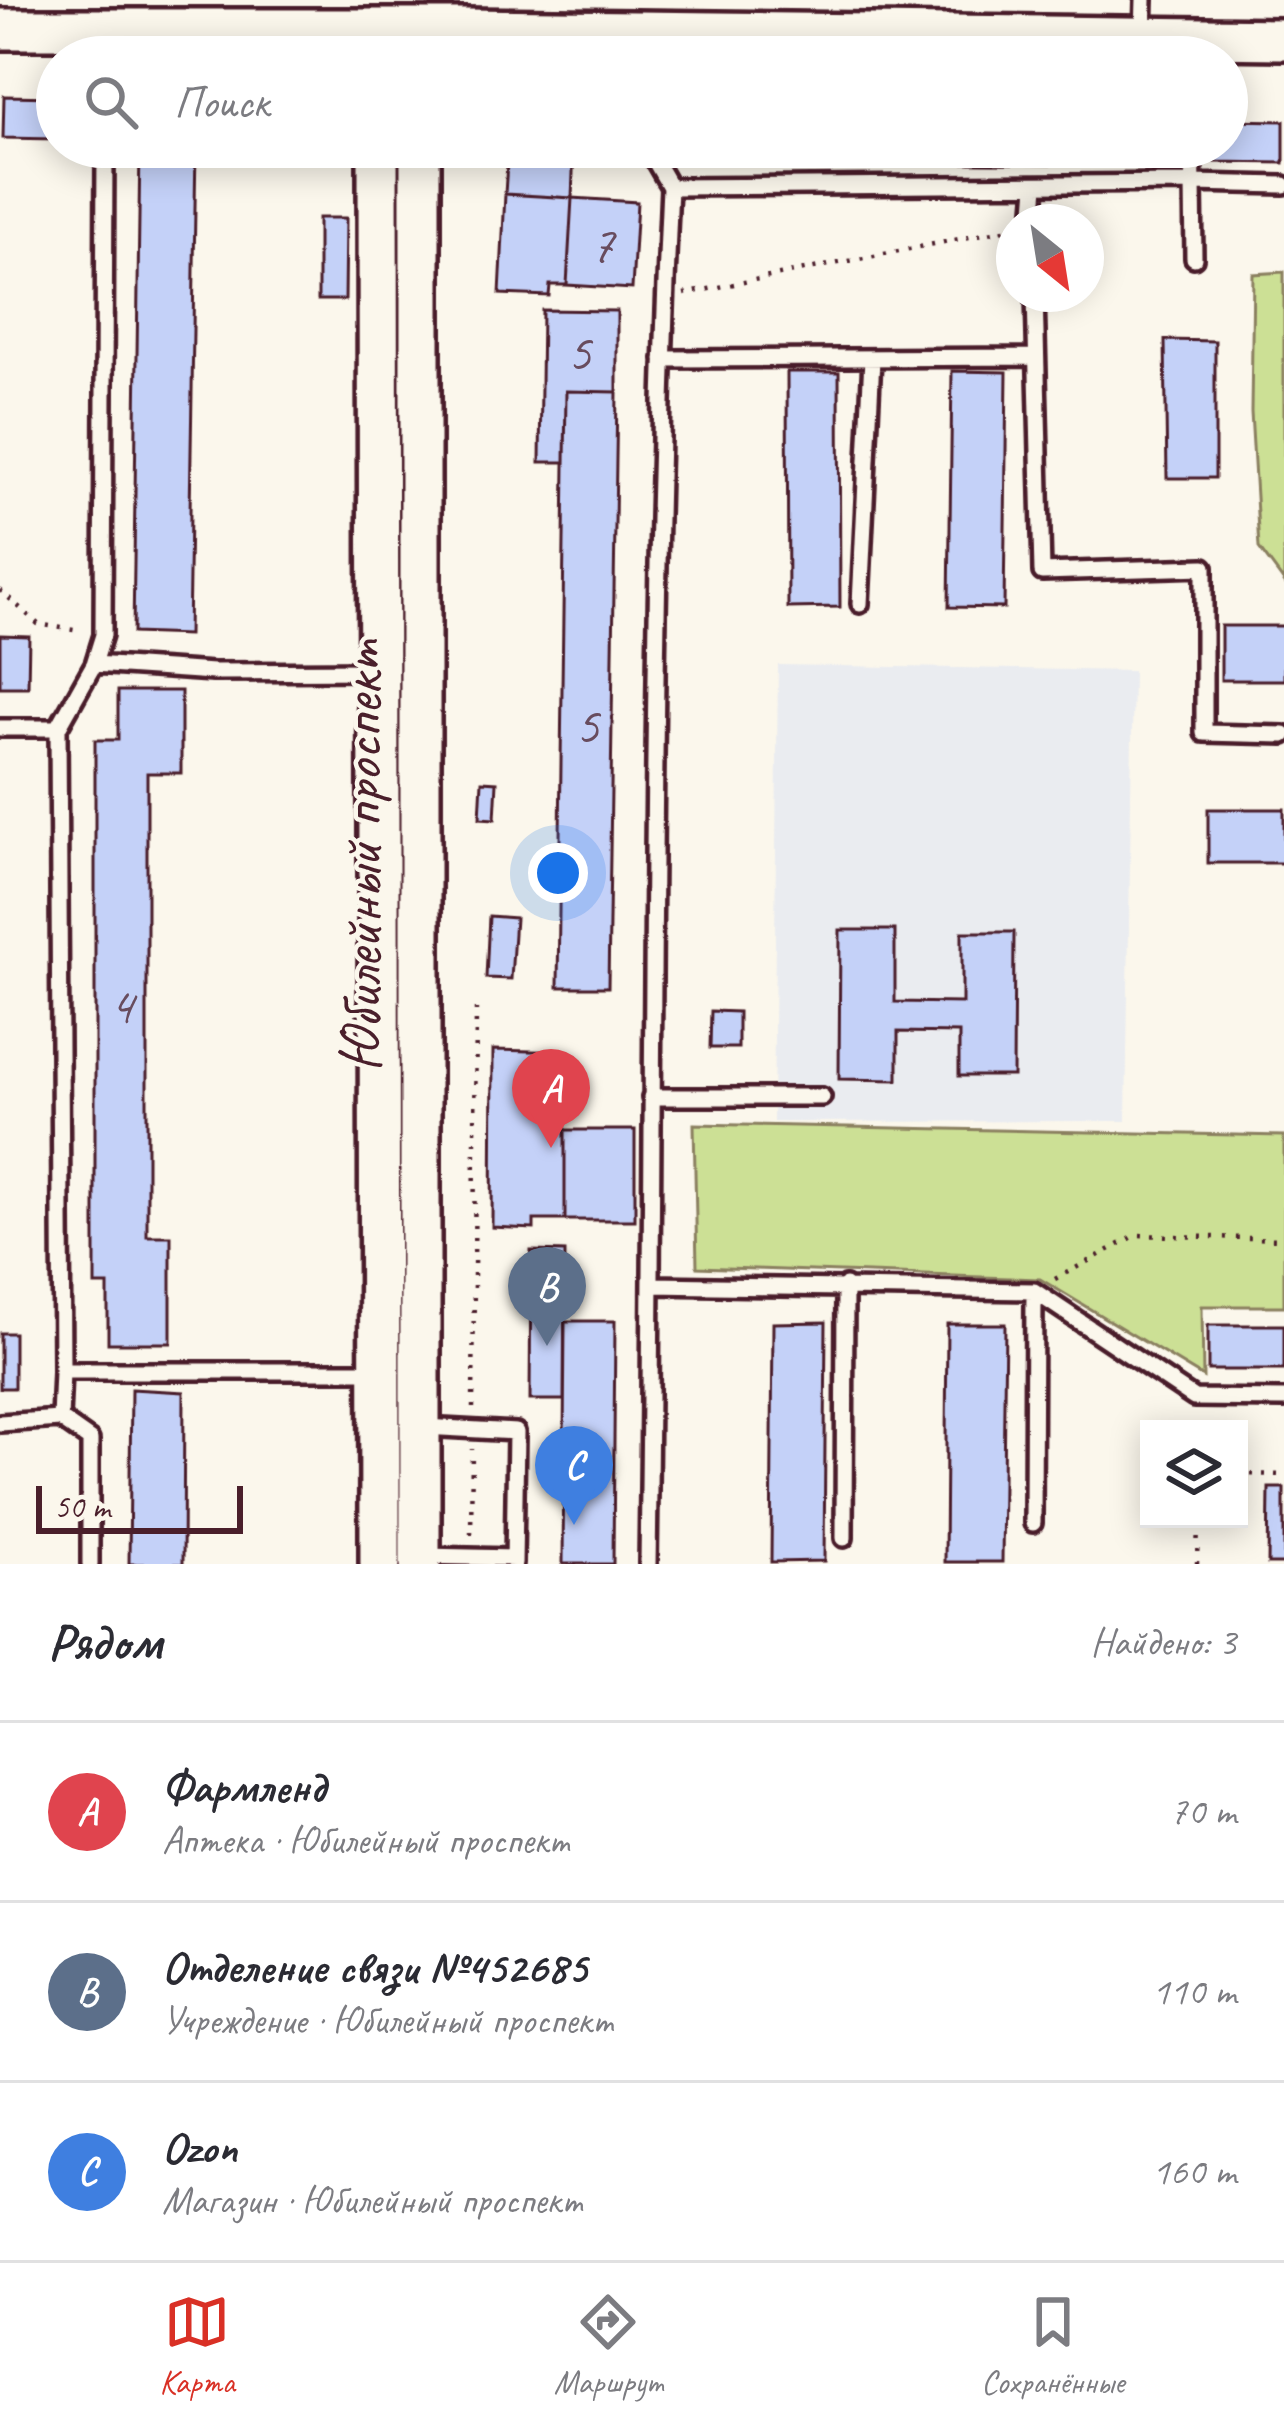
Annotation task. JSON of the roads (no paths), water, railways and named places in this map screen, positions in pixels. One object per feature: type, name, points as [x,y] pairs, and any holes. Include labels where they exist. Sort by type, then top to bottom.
[{"type":"main road","points":[[609,36],[661,24],[1144,19],[1169,36]]},
{"type":"main road","points":[[0,29],[92,36]]},
{"type":"main road","points":[[139,36],[421,29],[560,36]]},
{"type":"main road","points":[[1248,42],[1284,39]]},
{"type":"main road","points":[[378,168],[380,1564]]},
{"type":"main road","name":"Юбилейный проспект","points":[[420,168],[421,1560]]},
{"type":"lane","points":[[60,1419],[58,728],[94,664],[103,635],[105,168]]},
{"type":"lane","points":[[648,1564],[651,1097],[664,297],[670,187],[659,168]]},
{"type":"lane","points":[[1193,168],[1194,258]]},
{"type":"lane","points":[[670,187],[1284,185]]},
{"type":"lane","points":[[1034,204],[1036,186]]},
{"type":"lane","points":[[1035,312],[1042,572],[1204,567],[1204,733],[1284,735]]},
{"type":"lane","points":[[663,359],[1036,357]]},
{"type":"lane","points":[[860,604],[872,358]]},
{"type":"lane","points":[[94,664],[213,672],[379,670]]},
{"type":"lane","points":[[0,728],[58,728]]},
{"type":"lane","points":[[651,1097],[821,1097]]},
{"type":"lane","points":[[652,1285],[1034,1291],[1194,1398],[1284,1399]]},
{"type":"lane","points":[[844,1286],[844,1538]]},
{"type":"lane","points":[[1033,1523],[1034,1291]]},
{"type":"lane","points":[[62,1371],[380,1371]]},
{"type":"lane","points":[[0,1423],[60,1419],[90,1440],[90,1564]]},
{"type":"lane","points":[[421,1427],[516,1432],[514,1561],[421,1560]]},
{"type":"place","name":"Фармленд","points":[[551,1148]]},
{"type":"place","name":"Отделение связи №452685","points":[[547,1346]]},
{"type":"place","name":"Ozon","points":[[574,1525]]}]
